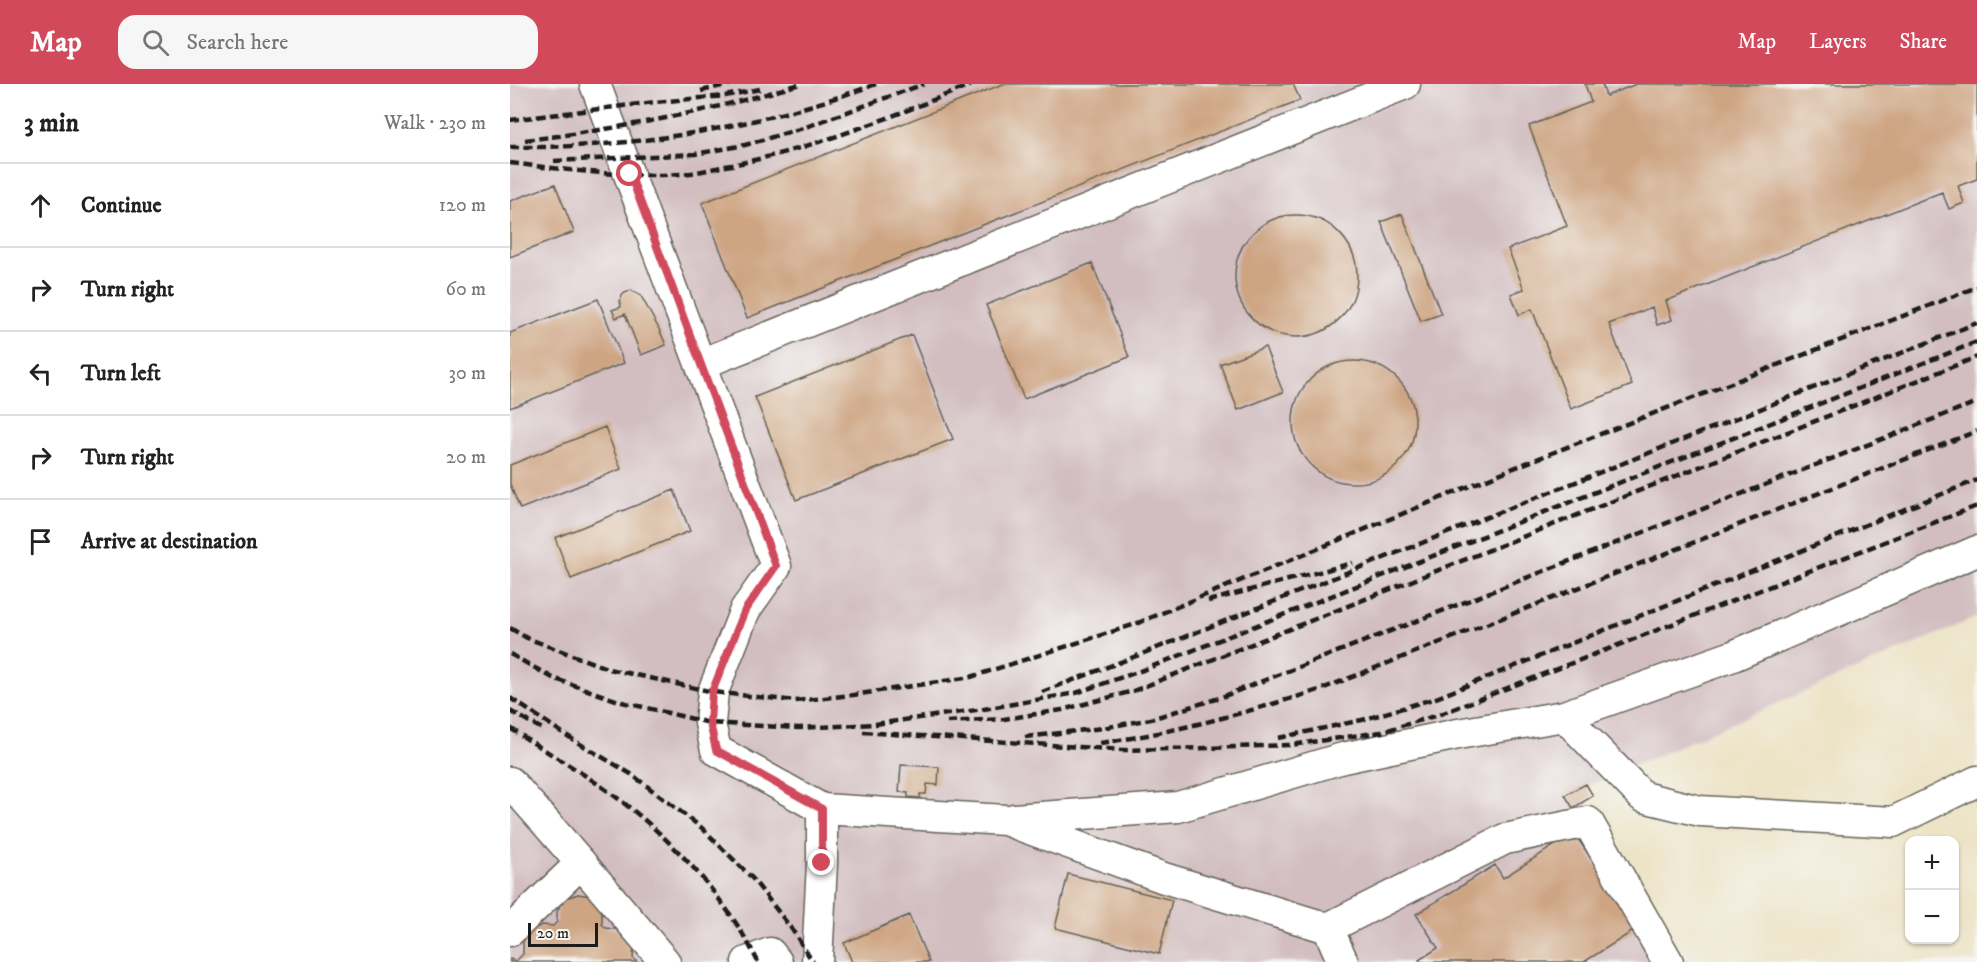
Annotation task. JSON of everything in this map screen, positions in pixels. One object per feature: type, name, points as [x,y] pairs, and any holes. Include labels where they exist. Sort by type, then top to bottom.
[{"type":"lane","points":[[595,84],[776,566],[745,610],[712,692],[710,723],[716,750],[822,809],[1005,820],[1178,807],[1343,758],[1458,734],[1564,716],[1733,656],[1977,551]]},
{"type":"lane","points":[[701,364],[1406,84]]},
{"type":"lane","points":[[1564,716],[1643,797],[1700,811],[1893,822],[1977,781]]},
{"type":"lane","points":[[510,782],[665,962]]},
{"type":"lane","points":[[817,962],[822,873],[822,809]]},
{"type":"lane","points":[[1005,820],[1164,878],[1328,928],[1504,839],[1588,822],[1668,962]]},
{"type":"lane","points":[[510,931],[581,863]]},
{"type":"lane","points":[[1328,928],[1343,962]]},
{"type":"lane","points":[[747,962],[770,953],[777,962]]},
{"type":"shaded area","points":[[510,84],[1977,84],[1977,617],[1580,789],[1682,962],[510,962]]},
{"type":"building","points":[[1003,84],[1293,84],[1300,100],[747,318],[702,203]]},
{"type":"building","points":[[1585,84],[1602,84],[1606,96],[1636,84],[1977,84],[1977,179],[1958,186],[1964,203],[1949,209],[1942,192],[1666,301],[1672,320],[1657,325],[1652,307],[1609,324],[1632,385],[1571,409],[1532,309],[1519,315],[1511,294],[1524,289],[1508,249],[1567,226],[1529,126],[1591,102]]},
{"type":"building","points":[[555,184],[574,232],[510,257],[510,201]]},
{"type":"building","points":[[1402,214],[1441,314],[1421,321],[1381,222]]},
{"type":"building","points":[[1296,215],[1319,220],[1339,233],[1352,253],[1357,276],[1352,299],[1339,319],[1319,332],[1296,337],[1273,332],[1253,319],[1240,299],[1235,276],[1240,253],[1253,233],[1273,220]]},
{"type":"building","points":[[1092,263],[1129,357],[1024,399],[986,305]]},
{"type":"building","points":[[631,290],[641,296],[666,345],[641,355],[625,314],[616,318],[612,310],[621,307],[620,300],[623,294]]},
{"type":"building","points":[[598,299],[624,363],[510,408],[510,333]]},
{"type":"building","points":[[912,335],[953,439],[796,500],[755,397]]},
{"type":"building","points":[[1265,347],[1283,392],[1238,410],[1220,364]]},
{"type":"building","points":[[1354,361],[1377,366],[1397,379],[1410,399],[1415,422],[1410,445],[1397,465],[1377,478],[1354,483],[1331,478],[1311,465],[1298,445],[1293,422],[1298,399],[1311,379],[1331,366]]},
{"type":"building","points":[[605,427],[621,469],[520,509],[510,484],[510,465]]},
{"type":"building","points":[[674,490],[690,531],[571,579],[555,538]]},
{"type":"building","points":[[901,765],[939,767],[938,785],[927,784],[926,794],[920,794],[920,798],[908,797],[908,793],[899,792]]},
{"type":"building","points":[[1586,784],[1593,796],[1573,808],[1565,795]]},
{"type":"building","points":[[1574,833],[1638,928],[1584,962],[1421,962],[1419,960],[1438,948],[1416,914],[1495,865],[1503,878]]},
{"type":"building","points":[[1068,874],[1172,900],[1159,954],[1055,928]]},
{"type":"building","points":[[578,894],[590,896],[602,909],[602,924],[606,928],[621,930],[634,945],[633,958],[637,962],[510,962],[510,959],[516,961],[523,954],[523,941],[532,929],[543,925],[553,926],[557,922],[557,912],[561,903]]},
{"type":"building","points":[[909,915],[929,962],[852,962],[844,943]]},
{"type":"railway","points":[[701,91],[731,84]]},
{"type":"railway","points":[[525,140],[594,131],[664,118],[733,103],[800,84]]},
{"type":"railway","points":[[510,147],[603,144],[696,132],[787,112],[876,84]]},
{"type":"railway","points":[[554,161],[695,154],[745,145],[803,128],[924,84]]},
{"type":"railway","points":[[510,163],[623,174],[668,175],[696,172],[794,150],[884,119],[973,84]]},
{"type":"railway","points":[[510,120],[655,102],[725,96],[760,89]]},
{"type":"railway","points":[[510,628],[527,638],[609,669],[713,692],[795,701],[853,695],[971,677],[1133,625],[1506,471],[1977,287]]},
{"type":"railway","points":[[1042,692],[1977,323]]},
{"type":"railway","points":[[510,654],[553,678],[622,702],[710,723],[800,728],[875,724],[1076,693],[1143,670],[1977,342]]},
{"type":"railway","points":[[947,722],[1004,719],[1062,710],[1133,691],[1977,357]]},
{"type":"railway","points":[[1025,737],[1103,728],[1151,719],[1219,698],[1977,402]]},
{"type":"railway","points":[[1100,743],[1210,721],[1319,690],[1977,431]]},
{"type":"railway","points":[[1278,738],[1362,720],[1436,698],[1977,480]]},
{"type":"railway","points":[[863,732],[1123,750],[1291,745],[1381,732],[1438,715],[1977,506]]},
{"type":"railway","points":[[1208,601],[1353,563]]},
{"type":"railway","points":[[510,698],[575,741],[631,774],[702,828],[752,878],[791,928],[813,962]]},
{"type":"railway","points":[[510,711],[544,730]]},
{"type":"railway","points":[[510,728],[582,773],[641,817],[664,838],[687,860],[727,909],[758,962]]},
{"type":"route","points":[[630,174],[776,566],[745,610],[712,692],[710,723],[716,750],[822,809],[822,863]]}]
